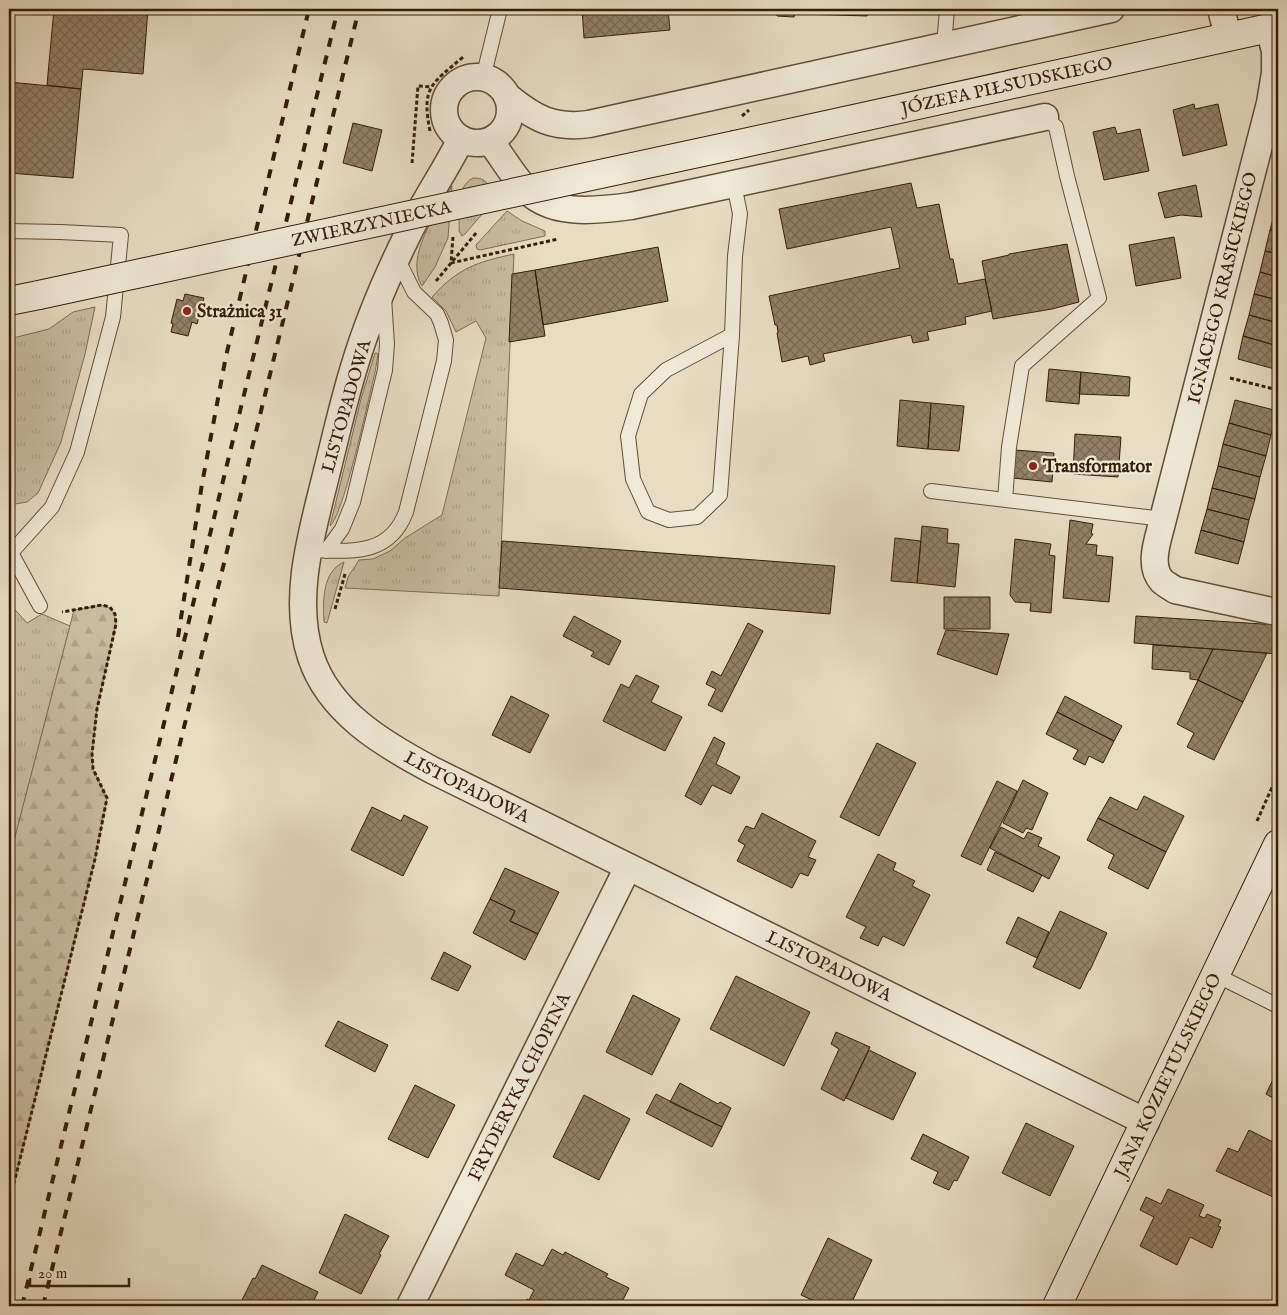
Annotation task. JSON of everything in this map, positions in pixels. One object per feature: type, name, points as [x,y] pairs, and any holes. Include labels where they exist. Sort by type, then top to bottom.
[{"type":"street","points":[[507,96],[528,113],[543,120],[565,126],[577,126],[1111,9]]},
{"type":"street","points":[[1221,9],[1228,36]]},
{"type":"street","name":"JÓZEFA PIŁSUDSKIEGO","points":[[735,145],[1274,27]]},
{"type":"street","name":"IGNACEGO KRASICKIEGO","points":[[1272,611],[1175,590],[1162,581],[1156,571],[1154,558],[1270,103],[1275,73],[1274,27]]},
{"type":"street","points":[[474,78],[483,78],[501,87],[507,96],[510,104],[508,122],[504,130],[490,141],[470,143],[454,134],[448,126],[444,109],[450,91],[457,85],[474,78]]},
{"type":"street","points":[[490,141],[514,176],[529,193],[540,201],[561,208],[591,210],[631,206],[1045,118]]},
{"type":"street","name":"LISTOPADOWA","points":[[461,139],[420,210],[397,257],[362,342],[314,522],[318,550],[304,590],[303,608],[311,657],[326,688],[350,716],[380,740],[402,754],[1146,1122]]},
{"type":"street","name":"ZWIERZYNIECKA","points":[[9,301],[735,145]]},
{"type":"street","name":"JANA KOZIETULSKIEGO","points":[[1057,1306],[1278,844]]},
{"type":"street","name":"FRYDERYKA CHOPINA","points":[[410,1306],[628,867]]},
{"type":"lane","points":[[483,78],[500,9]]},
{"type":"lane","points":[[944,46],[947,9]]},
{"type":"lane","points":[[1005,500],[1009,447],[1022,366],[1100,298],[1067,176],[1056,127],[1045,118]]},
{"type":"lane","points":[[732,334],[666,370],[641,394],[628,436],[633,479],[648,512],[669,520],[697,517],[720,495],[732,334],[735,256],[740,214],[734,184]]},
{"type":"lane","points":[[9,231],[121,235],[113,317],[77,452],[52,507],[10,552],[40,606]]},
{"type":"lane","points":[[318,550],[372,548],[398,530],[406,512],[444,361],[446,340],[442,322],[437,314],[414,292],[397,257]]},
{"type":"lane","points":[[931,491],[1163,519]]},
{"type":"lane","points":[[1216,975],[1278,1006]]},
{"type":"path","points":[[431,139],[426,113],[431,87],[439,76],[465,55]]},
{"type":"path","points":[[413,156],[418,86],[431,87]]},
{"type":"path","points":[[432,285],[482,227]]},
{"type":"path","points":[[1201,370],[1278,390]]},
{"type":"path","points":[[333,614],[348,568]]},
{"type":"path","points":[[9,1203],[95,859],[107,798],[92,769],[92,754],[97,708],[116,624],[116,614],[110,607],[102,605],[66,612],[53,612],[40,606]]},
{"type":"green space","points":[[473,178],[485,181],[496,198],[462,236],[459,231],[461,194],[467,182]]},
{"type":"green space","points":[[452,186],[448,238],[435,267],[422,286],[417,262],[420,248],[431,221]]},
{"type":"green space","points":[[507,211],[522,221],[545,231],[545,236],[480,250],[477,249],[476,245]]},
{"type":"green space","points":[[514,254],[499,596],[345,588],[348,577],[359,560],[373,559],[390,551],[405,538],[442,515],[486,338],[476,321],[456,332],[446,311],[432,297],[451,279],[469,268],[479,263]]},
{"type":"green space","points":[[95,307],[85,354],[61,442],[38,493],[27,502],[9,505],[9,339],[49,329],[73,312]]},
{"type":"green space","points":[[375,353],[378,355],[375,372],[356,454],[336,517],[330,526],[361,399]]},
{"type":"green space","points":[[344,562],[327,623],[324,622],[325,588],[331,573]]},
{"type":"green space","points":[[9,603],[27,623],[42,614],[70,626],[9,860]]},
{"type":"green space","points":[[102,605],[109,607],[113,612],[116,624],[97,708],[92,754],[93,769],[107,798],[95,859],[9,1203],[9,860],[74,610]]},
{"type":"building","points":[[54,9],[148,9],[143,74],[83,69],[81,89],[47,85]]},
{"type":"building","points":[[582,9],[668,9],[670,30],[584,38]]},
{"type":"building","points":[[777,9],[836,9],[836,15],[795,14],[794,17],[777,16]]},
{"type":"building","points":[[836,9],[908,9],[908,12],[868,10],[867,16],[836,15]]},
{"type":"building","points":[[9,82],[81,89],[73,178],[9,173]]},
{"type":"building","points":[[1194,104],[1195,109],[1218,104],[1227,145],[1183,156],[1173,110]]},
{"type":"building","points":[[353,123],[382,130],[372,171],[343,163]]},
{"type":"building","points":[[1115,127],[1117,134],[1140,129],[1149,171],[1104,180],[1093,132]]},
{"type":"building","points":[[911,183],[917,208],[939,204],[950,259],[953,259],[958,284],[985,279],[992,311],[965,317],[966,324],[927,332],[929,340],[913,343],[911,335],[823,354],[825,361],[810,365],[808,356],[782,362],[777,325],[775,325],[769,296],[900,268],[891,227],[787,249],[779,209]]},
{"type":"building","points":[[1196,185],[1202,217],[1181,215],[1165,218],[1158,193]]},
{"type":"building","points":[[1276,208],[1278,208],[1278,231],[1270,230]]},
{"type":"building","points":[[1270,230],[1278,231],[1278,254],[1265,251]]},
{"type":"building","points":[[1174,237],[1181,278],[1136,286],[1129,245]]},
{"type":"building","points":[[1067,244],[1079,302],[1052,309],[993,319],[982,261],[1009,254]]},
{"type":"building","points":[[658,247],[668,301],[543,325],[535,270]]},
{"type":"building","points":[[1265,251],[1278,254],[1278,277],[1260,272]]},
{"type":"building","points":[[535,270],[545,336],[509,342],[512,274]]},
{"type":"building","points":[[1260,272],[1278,277],[1278,300],[1254,294]]},
{"type":"building","name":"Strażnica 31","points":[[185,294],[204,298],[197,324],[192,322],[188,336],[171,332],[173,324],[171,323],[177,299],[183,301]]},
{"type":"building","points":[[1254,294],[1278,300],[1278,323],[1249,315]]},
{"type":"building","points":[[1249,315],[1278,323],[1278,346],[1243,336]]},
{"type":"building","points":[[1243,336],[1278,346],[1278,370],[1238,359]]},
{"type":"building","points":[[1049,369],[1081,372],[1079,404],[1046,401]]},
{"type":"building","points":[[1081,372],[1130,377],[1129,396],[1079,394]]},
{"type":"building","points":[[900,400],[931,403],[928,449],[897,446]]},
{"type":"building","points":[[1235,400],[1278,411],[1271,435],[1229,423]]},
{"type":"building","points":[[931,403],[964,406],[959,451],[928,449]]},
{"type":"building","points":[[1229,423],[1271,435],[1266,456],[1223,444]]},
{"type":"building","points":[[1075,434],[1121,437],[1118,477],[1073,474]]},
{"type":"building","points":[[1223,444],[1266,456],[1260,477],[1218,466]]},
{"type":"building","name":"Transformator","points":[[1015,450],[1054,453],[1052,482],[1012,478]]},
{"type":"building","points":[[1218,466],[1260,477],[1255,499],[1212,488]]},
{"type":"building","points":[[1212,488],[1255,499],[1249,520],[1207,509]]},
{"type":"building","points":[[1207,509],[1249,520],[1244,542],[1201,530]]},
{"type":"building","points":[[1070,520],[1093,524],[1091,534],[1093,534],[1086,544],[1097,545],[1096,555],[1113,557],[1109,602],[1063,598]]},
{"type":"building","points":[[922,526],[948,529],[947,543],[959,544],[955,587],[917,583]]},
{"type":"building","points":[[1201,530],[1244,542],[1238,564],[1195,553]]},
{"type":"building","points":[[895,538],[921,541],[917,583],[891,581]]},
{"type":"building","points":[[1015,539],[1051,544],[1049,555],[1055,556],[1051,613],[1030,611],[1031,603],[1015,602],[1010,595]]},
{"type":"building","points":[[502,541],[835,566],[830,614],[499,588]]},
{"type":"building","points":[[944,597],[990,597],[990,629],[944,629]]},
{"type":"building","points":[[574,616],[621,641],[609,665],[591,656],[594,652],[563,636]]},
{"type":"building","points":[[1136,616],[1278,625],[1278,654],[1134,643]]},
{"type":"building","points":[[748,623],[763,631],[722,712],[708,705],[716,689],[706,684],[712,671],[721,676]]},
{"type":"building","points":[[946,630],[1009,634],[997,675],[937,654]]},
{"type":"building","points":[[1153,645],[1213,649],[1198,680],[1190,679],[1190,672],[1152,669]]},
{"type":"building","points":[[1213,649],[1267,653],[1243,702],[1198,680]]},
{"type":"building","points":[[636,675],[659,686],[651,702],[682,717],[665,751],[603,721],[621,684],[629,688]]},
{"type":"building","points":[[1198,680],[1243,702],[1214,760],[1187,747],[1194,733],[1177,724]]},
{"type":"building","points":[[511,696],[549,715],[530,753],[492,735]]},
{"type":"building","points":[[1065,696],[1122,726],[1114,741],[1057,712]]},
{"type":"building","points":[[1057,712],[1114,741],[1103,763],[1089,756],[1085,765],[1073,759],[1078,750],[1046,734]]},
{"type":"building","points":[[714,737],[725,743],[716,764],[740,777],[731,794],[712,785],[701,805],[685,796]]},
{"type":"building","points":[[877,743],[916,763],[879,836],[840,817]]},
{"type":"building","points":[[1023,780],[1048,793],[1032,830],[1026,828],[1023,833],[1003,823]]},
{"type":"building","points":[[997,781],[1017,791],[981,865],[961,856]]},
{"type":"building","points":[[1144,796],[1184,816],[1166,852],[1098,818],[1110,797],[1137,810]]},
{"type":"building","points":[[372,807],[401,821],[404,815],[428,827],[403,876],[351,850]]},
{"type":"building","points":[[762,813],[816,841],[808,857],[816,860],[808,876],[800,873],[792,888],[737,861],[745,845],[738,841],[746,826],[754,829]]},
{"type":"building","points":[[1098,818],[1166,852],[1148,889],[1108,868],[1114,855],[1087,840]]},
{"type":"building","points":[[1001,827],[1024,839],[1028,832],[1042,838],[1038,846],[1060,857],[1049,879],[990,848]]},
{"type":"building","points":[[995,852],[1042,875],[1033,892],[987,870]]},
{"type":"building","points":[[878,854],[896,863],[893,870],[915,881],[912,886],[930,895],[904,946],[883,936],[878,946],[860,938],[866,927],[846,917]]},
{"type":"building","points":[[505,868],[559,892],[538,934],[510,921],[515,911],[490,899]]},
{"type":"building","points":[[490,899],[515,911],[510,921],[538,934],[525,960],[473,933]]},
{"type":"building","points":[[1060,911],[1107,933],[1080,989],[1033,967]]},
{"type":"building","points":[[1018,917],[1049,932],[1037,958],[1006,943]]},
{"type":"building","points":[[444,952],[471,966],[458,991],[431,979]]},
{"type":"building","points":[[736,976],[810,1012],[784,1066],[710,1029]]},
{"type":"building","points":[[633,995],[680,1019],[652,1075],[606,1052]]},
{"type":"building","points":[[338,1021],[388,1045],[375,1072],[325,1046]]},
{"type":"building","points":[[836,1032],[870,1047],[844,1101],[821,1089],[839,1049],[831,1044]]},
{"type":"building","points":[[869,1050],[916,1073],[893,1120],[846,1098]]},
{"type":"building","points":[[1278,1069],[1278,1101],[1266,1094]]},
{"type":"building","points":[[680,1083],[718,1104],[720,1102],[731,1108],[722,1127],[670,1102]]},
{"type":"building","points":[[415,1085],[455,1105],[428,1158],[388,1139]]},
{"type":"building","points":[[656,1094],[722,1127],[712,1147],[646,1113]]},
{"type":"building","points":[[584,1095],[630,1119],[599,1180],[553,1157]]},
{"type":"building","points":[[1026,1123],[1074,1146],[1050,1196],[1002,1173]]},
{"type":"building","points":[[1249,1130],[1278,1146],[1278,1185],[1273,1197],[1216,1171],[1228,1148],[1238,1152]]},
{"type":"building","points":[[923,1134],[969,1157],[957,1181],[954,1180],[949,1190],[933,1183],[938,1172],[911,1159]]},
{"type":"building","points":[[1168,1189],[1204,1205],[1199,1216],[1205,1218],[1207,1214],[1221,1220],[1218,1226],[1221,1227],[1212,1248],[1190,1237],[1177,1265],[1140,1246],[1154,1217],[1140,1210],[1146,1197],[1161,1204]]},
{"type":"building","points":[[345,1214],[389,1236],[361,1294],[319,1273]]},
{"type":"building","points":[[828,1238],[872,1260],[850,1306],[825,1306],[801,1295]]},
{"type":"building","points":[[552,1249],[563,1255],[565,1252],[608,1274],[606,1277],[629,1288],[620,1306],[523,1306],[527,1299],[529,1300],[534,1290],[505,1275],[516,1253],[543,1266]]},
{"type":"building","points":[[262,1265],[318,1292],[311,1306],[244,1306],[240,1304]]},
{"type":"railway","points":[[178,637],[202,484],[226,356],[309,9]]},
{"type":"railway","points":[[22,1306],[338,9]]},
{"type":"railway","points":[[43,1306],[359,9]]},
{"type":"place","name":"Strażnica 31","points":[[187,311]]},
{"type":"place","name":"Transformator","points":[[1033,466]]}]
